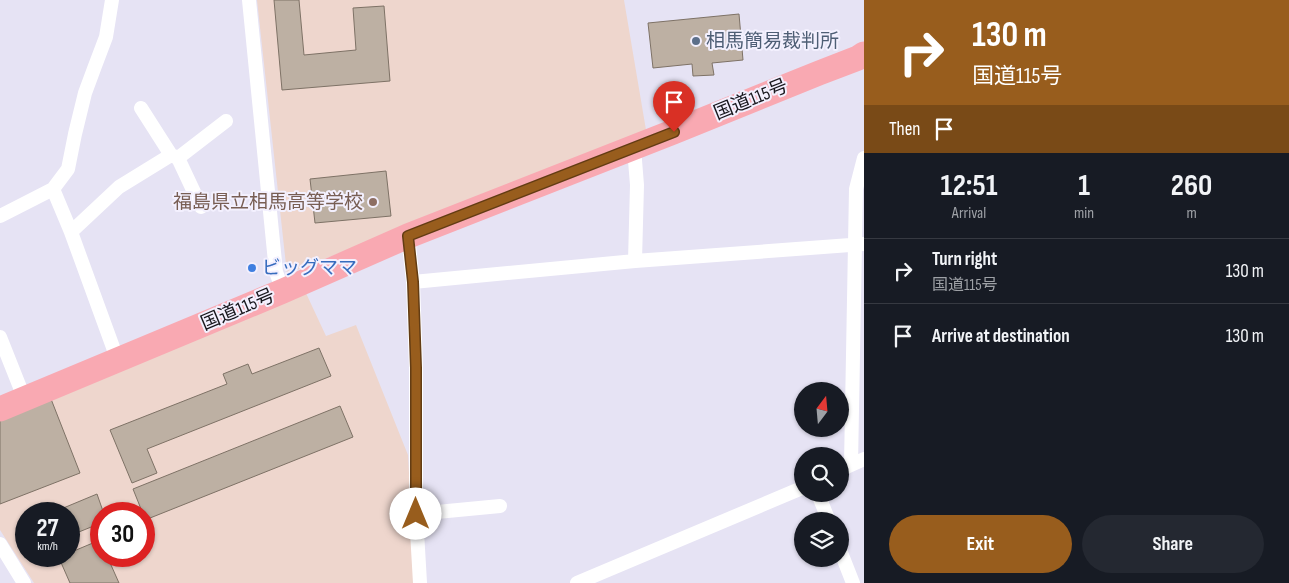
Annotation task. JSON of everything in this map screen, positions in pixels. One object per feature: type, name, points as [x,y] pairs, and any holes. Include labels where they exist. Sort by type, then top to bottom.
[{"type":"highway","name":"国道115号","points":[[0,409],[118,361],[408,236],[634,148],[864,54]]},
{"type":"street","points":[[0,216],[53,189],[68,170],[86,93],[106,37],[112,0]]},
{"type":"street","points":[[249,0],[276,272],[283,291]]},
{"type":"street","points":[[141,108],[175,157],[200,207]]},
{"type":"street","points":[[71,232],[119,187],[175,157],[226,121]]},
{"type":"street","points":[[634,148],[636,185],[635,261]]},
{"type":"street","points":[[846,447],[859,244],[856,189],[864,158]]},
{"type":"street","points":[[53,189],[71,232],[118,361]]},
{"type":"street","points":[[408,236],[413,282],[416,368],[416,514],[420,583]]},
{"type":"street","points":[[413,282],[635,261],[859,244]]},
{"type":"street","points":[[0,337],[25,400]]},
{"type":"street","points":[[849,465],[864,459]]},
{"type":"street","points":[[577,583],[794,491]]},
{"type":"street","points":[[416,514],[500,506]]},
{"type":"street","points":[[0,544],[24,583]]},
{"type":"street","points":[[847,567],[853,583]]},
{"type":"shaded area","name":"福島県立相馬高等学校","points":[[257,0],[624,0],[646,130],[287,274]]},
{"type":"shaded area","points":[[305,291],[326,336],[356,325],[408,455],[415,583],[34,583],[24,567],[80,567],[80,502],[15,502],[15,553],[0,530],[0,419]]},
{"type":"building","points":[[274,0],[299,0],[304,55],[356,50],[353,8],[384,6],[390,81],[282,90]]},
{"type":"building","name":"相馬簡易裁判所","points":[[739,14],[743,60],[712,63],[714,75],[693,76],[692,64],[653,68],[648,23]]},
{"type":"building","points":[[386,171],[391,216],[315,223],[310,179]]},
{"type":"building","points":[[319,348],[331,376],[147,449],[157,473],[132,483],[110,430],[227,384],[223,374],[248,364],[252,374]]},
{"type":"building","points":[[51,399],[80,473],[0,504],[0,419]]},
{"type":"building","points":[[340,406],[353,437],[155,516],[155,502],[138,502],[133,489]]},
{"type":"building","points":[[97,494],[100,502],[90,502],[90,527],[80,532],[80,502],[78,502]]},
{"type":"building","points":[[90,544],[90,567],[112,567],[119,583],[70,583],[63,567],[80,567],[80,548]]},
{"type":"place","name":"相馬簡易裁判所","points":[[696,41]]},
{"type":"place","name":"福島県立相馬高等学校","points":[[373,202]]},
{"type":"place","name":"ビッグママ","points":[[252,268]]},
{"type":"route","points":[[416,514],[416,368],[413,282],[408,236],[674,132]]}]
